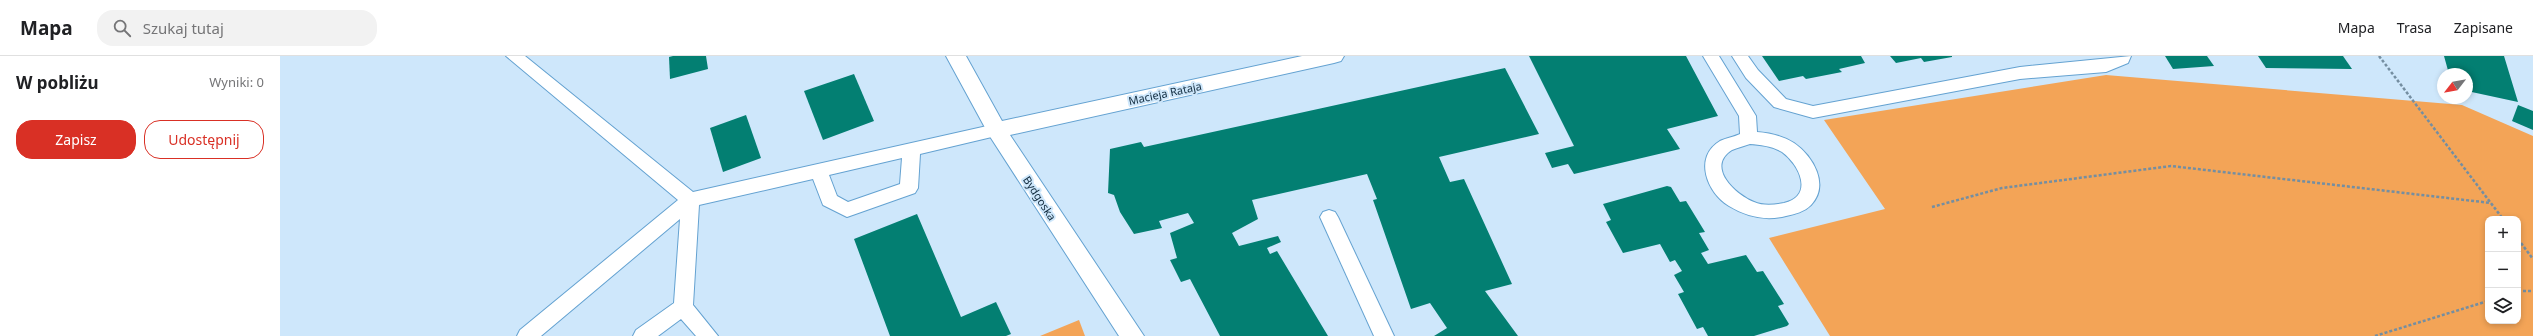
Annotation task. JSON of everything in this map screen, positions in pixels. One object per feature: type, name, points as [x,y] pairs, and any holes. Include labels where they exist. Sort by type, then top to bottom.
[{"type":"street","name":"Bydgoska","points":[[956,56],[996,130],[1132,336]]},
{"type":"street","name":"Macieja Rataja","points":[[996,130],[1334,56]]},
{"type":"lane","points":[[514,56],[690,200]]},
{"type":"lane","points":[[1711,56],[1747,116],[1750,138]]},
{"type":"lane","points":[[1740,56],[1752,74],[1780,103],[1813,112],[2020,73],[2106,66],[2122,59],[2123,56]]},
{"type":"lane","points":[[527,336],[690,200],[996,130]]},
{"type":"lane","points":[[1750,138],[1780,143],[1794,151],[1804,161],[1810,173],[1812,184],[1808,195],[1800,204],[1786,210],[1770,212],[1758,210],[1736,202],[1722,193],[1715,180],[1712,168],[1715,156],[1723,146],[1735,140],[1750,138]]},
{"type":"lane","points":[[819,171],[829,200],[847,210],[909,188],[911,150]]},
{"type":"lane","points":[[690,200],[683,306],[708,336]]},
{"type":"lane","points":[[1329,217],[1384,336]]},
{"type":"lane","points":[[643,336],[683,306]]},
{"type":"path","points":[[2379,56],[2501,216]]},
{"type":"path","points":[[1932,207],[2002,188],[2171,166],[2491,203]]},
{"type":"path","points":[[2521,243],[2533,259]]},
{"type":"path","points":[[2521,291],[2533,291]]},
{"type":"path","points":[[2375,336],[2485,302]]},
{"type":"shaded area","points":[[2106,75],[2462,105],[2533,136],[2533,336],[1830,336],[1769,238],[1885,209],[1824,120]]},
{"type":"shaded area","points":[[1079,320],[1085,336],[1040,336]]},
{"type":"building","points":[[706,56],[708,69],[670,79],[669,57]]},
{"type":"building","points":[[1529,56],[1686,56],[1718,116],[1667,129],[1680,149],[1574,174],[1568,164],[1552,168],[1545,153],[1574,146]]},
{"type":"building","points":[[1762,56],[1861,56],[1865,63],[1839,69],[1842,72],[1806,79],[1803,76],[1779,81]]},
{"type":"building","points":[[1890,56],[1952,57],[1924,62],[1921,58],[1896,63]]},
{"type":"building","points":[[2165,56],[2207,56],[2214,66],[2173,69]]},
{"type":"building","points":[[2258,56],[2343,56],[2352,69],[2266,68]]},
{"type":"building","points":[[2444,56],[2504,56],[2518,102],[2473,92],[2473,68],[2447,68]]},
{"type":"building","points":[[1505,68],[1539,134],[1439,157],[1450,182],[1464,179],[1512,284],[1485,291],[1518,336],[1434,336],[1447,328],[1430,303],[1411,309],[1373,200],[1377,199],[1367,174],[1252,200],[1258,219],[1232,233],[1239,246],[1278,236],[1281,242],[1267,248],[1270,254],[1277,251],[1328,336],[1220,336],[1190,279],[1181,282],[1170,260],[1177,258],[1170,233],[1194,223],[1188,213],[1159,221],[1162,228],[1134,234],[1120,212],[1114,195],[1108,193],[1110,149],[1141,142],[1144,147]]},
{"type":"building","points":[[854,74],[874,121],[823,140],[804,91]]},
{"type":"building","points":[[2518,105],[2533,111],[2533,130],[2512,121]]},
{"type":"building","points":[[746,115],[761,158],[723,172],[710,128]]},
{"type":"building","points":[[1667,186],[1671,187],[1680,202],[1686,201],[1705,232],[1699,233],[1709,250],[1701,253],[1708,264],[1746,255],[1757,272],[1763,271],[1784,304],[1778,306],[1789,324],[1787,326],[1754,336],[1708,336],[1703,327],[1697,329],[1678,294],[1684,292],[1674,275],[1682,271],[1675,260],[1670,262],[1660,244],[1623,253],[1606,222],[1611,220],[1603,204]]},
{"type":"building","points":[[917,214],[961,317],[996,302],[1011,334],[1006,336],[890,336],[854,239]]}]
